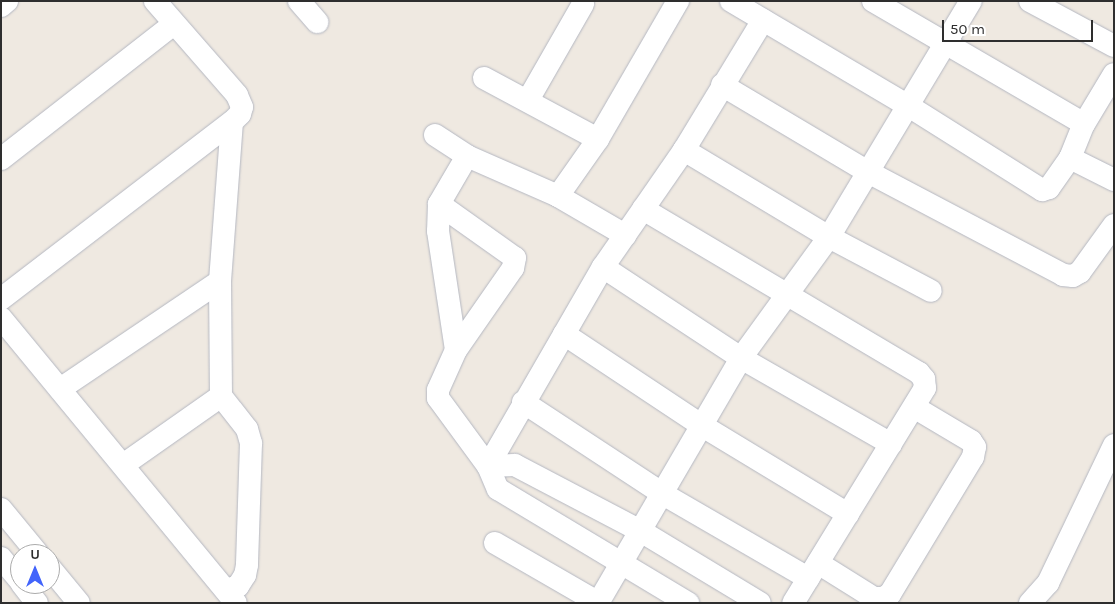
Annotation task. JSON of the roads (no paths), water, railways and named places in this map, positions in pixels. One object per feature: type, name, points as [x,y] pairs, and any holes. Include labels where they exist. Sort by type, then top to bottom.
[{"type":"street","points":[[1,6],[7,1]]},
{"type":"street","points":[[1,299],[240,114],[242,107],[237,95],[155,1]]},
{"type":"street","points":[[299,1],[317,22]]},
{"type":"street","points":[[558,196],[598,139],[678,1]]},
{"type":"street","points":[[731,1],[907,105],[1042,190],[1049,188],[1070,158],[1084,124],[1114,74]]},
{"type":"street","points":[[873,1],[1084,124]]},
{"type":"street","points":[[495,543],[599,603],[639,530],[663,494],[701,425],[742,358],[828,237],[971,1]]},
{"type":"street","points":[[1030,1],[1114,46]]},
{"type":"street","points":[[528,100],[583,4]]},
{"type":"street","points":[[488,466],[523,402],[603,267],[684,150],[722,85],[764,20]]},
{"type":"street","points":[[1,159],[174,24]]},
{"type":"street","points":[[484,78],[598,139]]},
{"type":"street","points":[[722,85],[868,172],[1063,275],[1074,276],[1080,272],[1114,225]]},
{"type":"street","points":[[1,318],[231,596],[245,575],[247,565],[251,443],[247,429],[221,396],[220,281],[232,122]]},
{"type":"street","points":[[435,135],[467,156],[558,196],[625,235]]},
{"type":"street","points":[[684,150],[828,237],[931,291]]},
{"type":"street","points":[[456,350],[438,231],[439,204],[467,156]]},
{"type":"street","points":[[1070,158],[1114,180]]},
{"type":"street","points":[[439,204],[515,258],[513,268],[456,350],[438,390],[438,398],[488,466],[498,489],[688,603]]},
{"type":"street","points":[[643,209],[919,373],[924,379],[925,388],[914,407],[793,603]]},
{"type":"street","points":[[603,267],[742,358],[891,444]]},
{"type":"street","points":[[60,389],[220,281]]},
{"type":"street","points":[[564,334],[701,425],[848,514]]},
{"type":"street","points":[[123,465],[221,396]]},
{"type":"street","points":[[523,402],[663,494],[813,571],[874,598],[883,598],[890,594],[973,457],[975,447],[971,441],[914,407]]},
{"type":"street","points":[[1030,603],[1048,583],[1114,445]]},
{"type":"street","points":[[488,466],[515,465],[639,530],[760,603]]},
{"type":"street","points":[[1,509],[30,544]]},
{"type":"street","points":[[1,558],[10,569]]},
{"type":"street","points":[[60,580],[79,603]]}]
